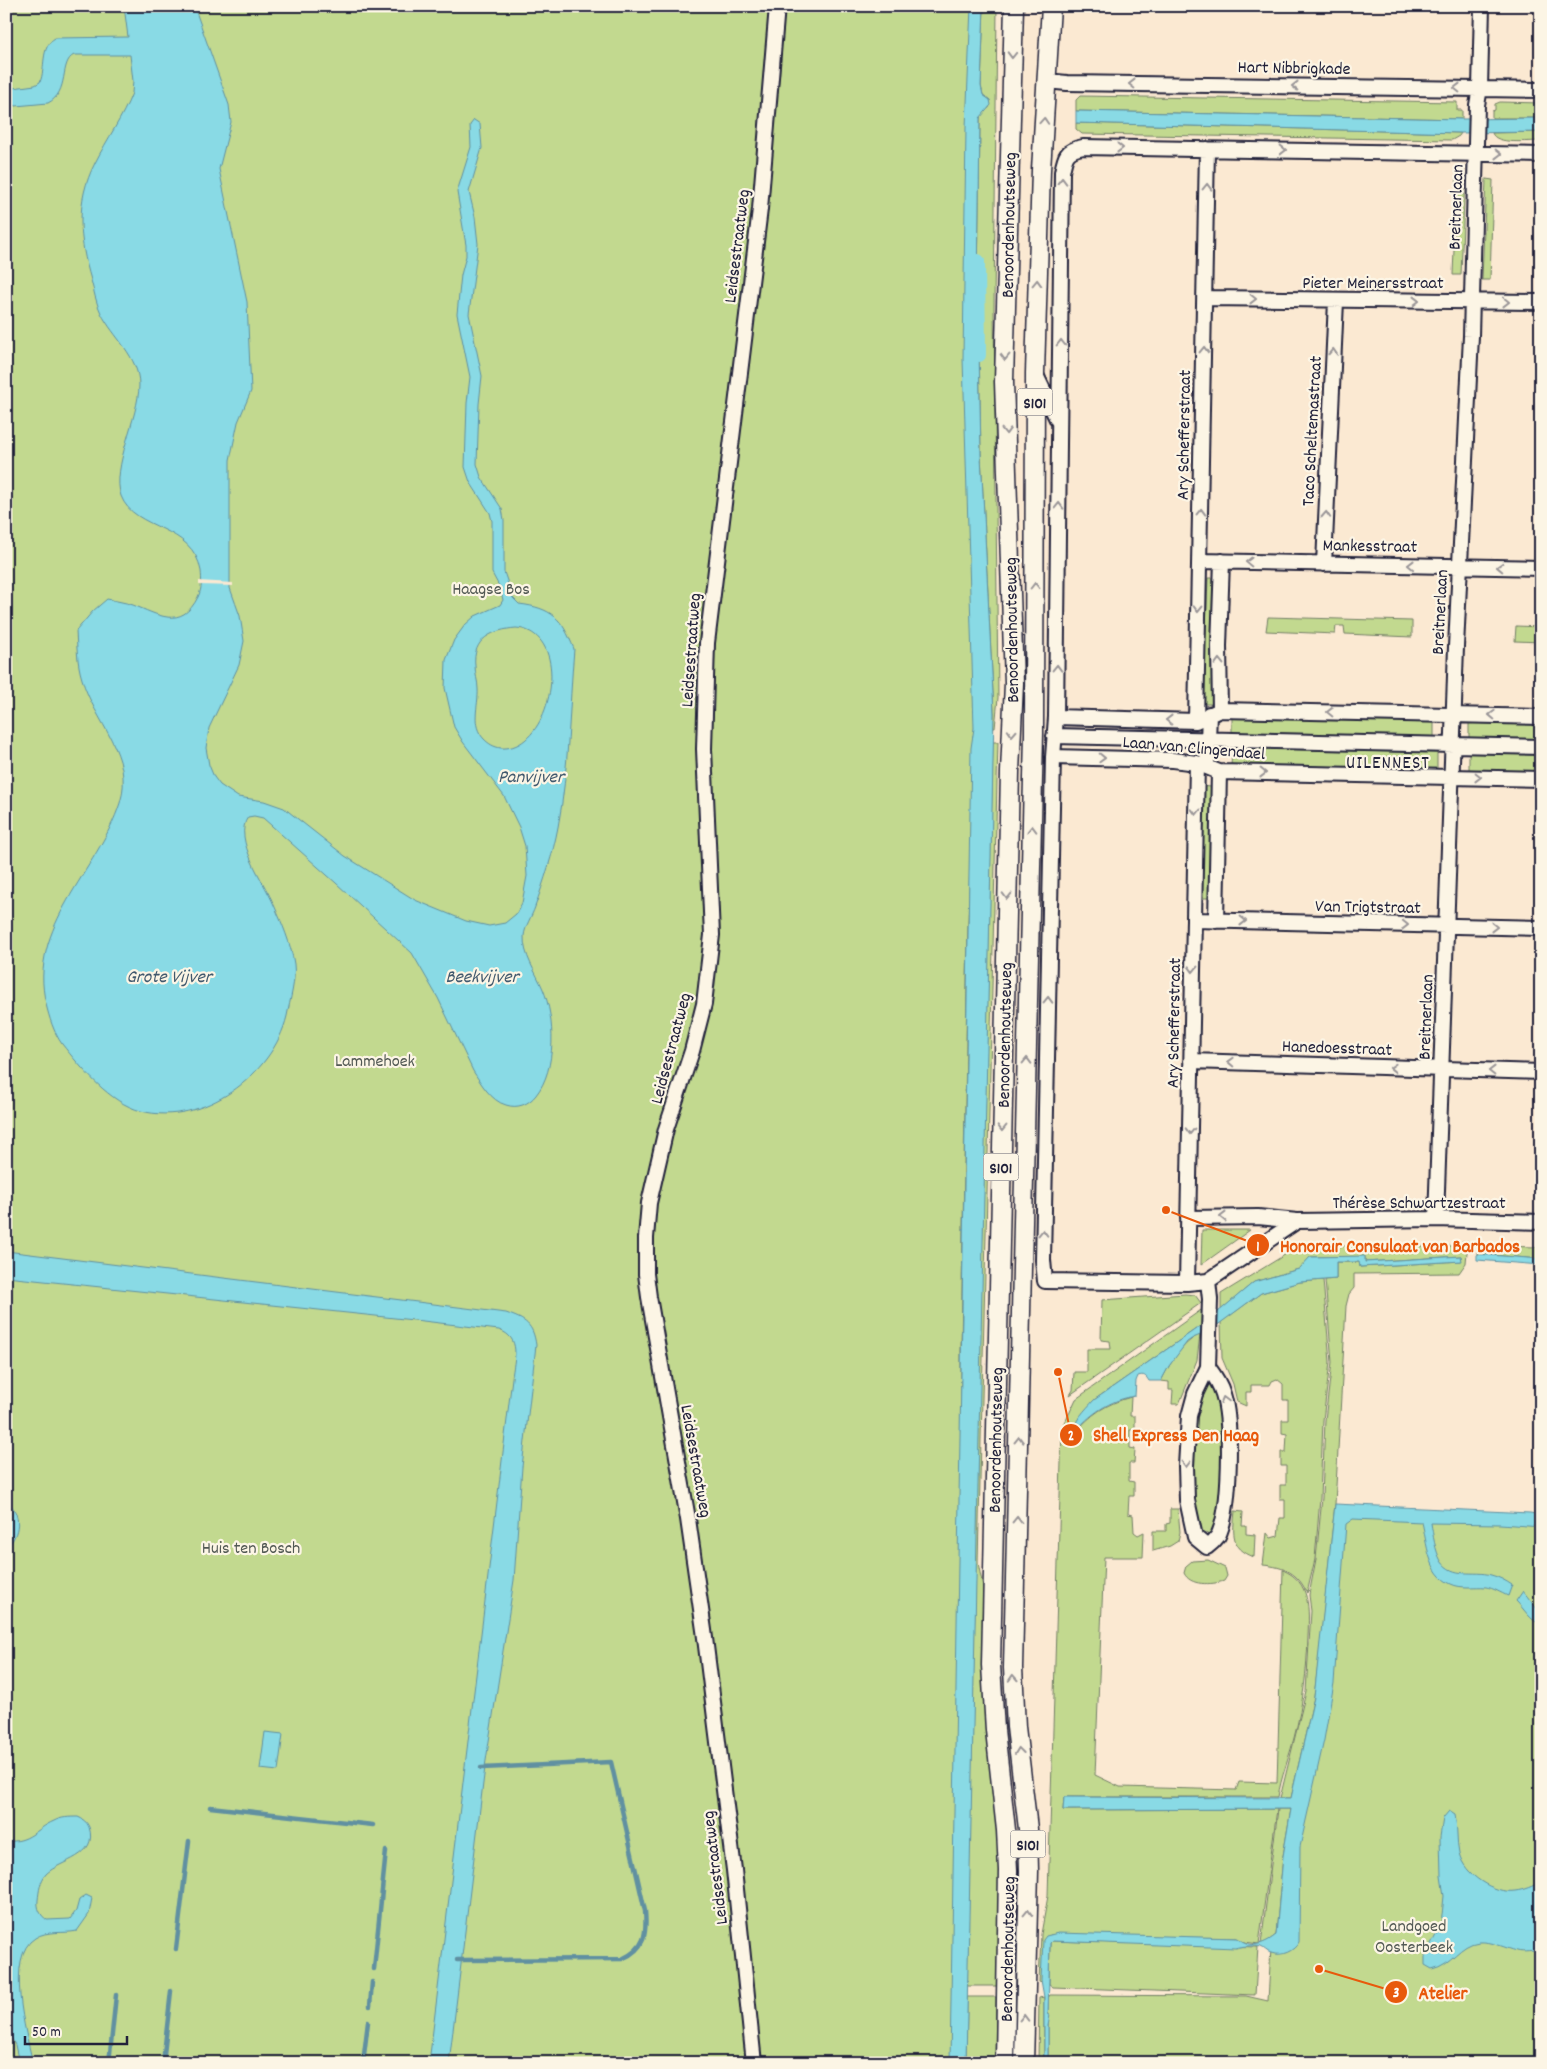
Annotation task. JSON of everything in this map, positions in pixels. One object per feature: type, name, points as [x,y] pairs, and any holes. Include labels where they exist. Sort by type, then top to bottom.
[{"type":"main road","name":"Benoordenhoutseweg","points":[[1005,2063],[1008,1870],[1006,1830],[990,1665],[1010,772],[1014,704],[1004,382],[1014,6]]},
{"type":"main road","name":"Benoordenhoutseweg","points":[[1024,2063],[1029,1871],[1028,1829],[1016,1727],[1013,1668],[1034,734],[1035,374],[1040,170],[1051,6]]},
{"type":"street","name":"Leidsestraatweg","points":[[754,2063],[734,1870],[704,1630],[688,1519],[649,1297],[646,1274],[646,1238],[648,1203],[656,1166],[692,1051],[704,1004],[712,935],[704,749],[707,643],[760,209],[777,6]]},
{"type":"street","name":"Breitnerlaan","points":[[1436,1219],[1454,714],[1471,336],[1470,301],[1482,6]]},
{"type":"street","name":"Hart Nibbrigkade","points":[[1046,81],[1541,90]]},
{"type":"street","name":"Benoordenhoutseweg","points":[[1187,1283],[1044,1281],[1054,736],[1056,717],[1062,172],[1065,158],[1072,149],[1083,147],[1207,149]]},
{"type":"street","points":[[1207,149],[1541,155]]},
{"type":"street","name":"Ary Schefferstraat","points":[[1196,721],[1207,149]]},
{"type":"street","name":"Pieter Meinersstraat","points":[[1205,298],[1541,302]]},
{"type":"street","name":"Taco Scheltemastraat","points":[[1324,564],[1336,301]]},
{"type":"street","name":"Benoordenhoutseweg","points":[[1035,374],[1060,424]]},
{"type":"street","name":"Mankesstraat","points":[[1200,561],[1541,568]]},
{"type":"street","name":"Ary Schefferstraat","points":[[1216,920],[1208,739],[1214,712],[1219,646],[1222,561]]},
{"type":"street","name":"Laan van Clingendael","points":[[1056,717],[1196,721],[1214,712],[1454,714],[1541,717]]},
{"type":"street","name":"Laan van Clingendael","points":[[1054,736],[1541,747]]},
{"type":"street","name":"Laan van Clingendael","points":[[1054,757],[1173,760],[1208,767],[1452,777],[1541,778]]},
{"type":"street","name":"Ary Schefferstraat","points":[[1187,1283],[1194,920],[1208,767]]},
{"type":"street","name":"Van Trigtstraat","points":[[1194,920],[1541,928]]},
{"type":"street","name":"Hanedoesstraat","points":[[1191,1061],[1541,1072]]},
{"type":"street","name":"Thérèse Schwartzestraat","points":[[1188,1218],[1258,1217],[1297,1221],[1436,1219],[1541,1222]]},
{"type":"street","points":[[1187,1283],[1208,1280],[1297,1221]]},
{"type":"street","points":[[1208,1280],[1210,1299],[1208,1367],[1195,1394],[1188,1416],[1186,1466],[1187,1500],[1195,1537],[1207,1548],[1217,1538],[1221,1528],[1229,1465],[1227,1411],[1223,1393],[1208,1367]]},
{"type":"green space","name":"Haagse Bos","points":[[6,6],[972,6],[977,650],[968,923],[961,1350],[962,2063],[6,2063]]},
{"type":"green space","points":[[984,6],[997,6],[994,309],[998,698],[995,728],[993,728],[994,713],[981,455],[978,293],[980,118],[984,110],[989,108],[990,100],[983,95],[981,86]]},
{"type":"green space","points":[[1080,96],[1457,102],[1457,110],[1462,110],[1462,119],[1076,111],[1076,100]]},
{"type":"green space","points":[[1500,102],[1541,103],[1541,118],[1492,118],[1495,104]]},
{"type":"green space","points":[[1076,123],[1461,133],[1452,140],[1082,134],[1076,129]]},
{"type":"green space","points":[[1541,132],[1541,141],[1521,142],[1506,141],[1495,137],[1492,133]]},
{"type":"green space","points":[[1457,174],[1465,174],[1461,275],[1453,275]]},
{"type":"green space","points":[[1486,179],[1493,180],[1490,280],[1482,280]]},
{"type":"green space","points":[[1208,578],[1218,578],[1213,704],[1203,704]]},
{"type":"green space","points":[[1268,617],[1412,621],[1412,637],[1345,634],[1344,626],[1336,626],[1335,634],[1266,631]]},
{"type":"green space","points":[[1516,626],[1541,627],[1541,642],[1515,641]]},
{"type":"green space","points":[[1232,714],[1434,718],[1434,737],[1232,734]]},
{"type":"green space","points":[[1469,718],[1541,719],[1541,740],[1469,738]]},
{"type":"green space","points":[[993,742],[998,742],[978,1563],[983,1587],[984,1668],[999,1855],[997,1986],[967,1986]]},
{"type":"green space","points":[[1232,748],[1437,753],[1437,772],[1231,767]]},
{"type":"green space","points":[[1469,753],[1541,755],[1541,774],[1469,773]]},
{"type":"green space","points":[[1201,786],[1211,787],[1210,898],[1198,898]]},
{"type":"green space","points":[[1202,1230],[1250,1230],[1201,1265]]},
{"type":"green space","points":[[1462,1241],[1468,1241],[1466,1263],[1459,1273],[1354,1274],[1354,1288],[1349,1294],[1346,1306],[1335,1504],[1314,1697],[1291,1798],[1280,1798],[1306,1692],[1311,1611],[1309,1595],[1316,1559],[1322,1498],[1325,1420],[1332,1362],[1325,1280],[1336,1279],[1336,1262],[1360,1262],[1360,1267],[1461,1261],[1461,1256],[1365,1262],[1365,1257],[1311,1257],[1299,1269],[1254,1282],[1221,1310],[1221,1294],[1296,1248],[1307,1246],[1461,1246]]},
{"type":"green space","points":[[1478,1246],[1541,1247],[1541,1259],[1477,1254]]},
{"type":"green space","points":[[1323,1280],[1330,1362],[1323,1420],[1315,1559],[1307,1593],[1299,1580],[1290,1572],[1278,1567],[1263,1565],[1267,1533],[1271,1538],[1278,1536],[1280,1518],[1285,1518],[1285,1499],[1280,1499],[1280,1485],[1286,1485],[1286,1466],[1281,1466],[1281,1452],[1286,1452],[1287,1434],[1282,1433],[1282,1420],[1288,1420],[1288,1400],[1283,1400],[1283,1384],[1277,1379],[1272,1381],[1270,1385],[1251,1385],[1251,1392],[1246,1392],[1246,1406],[1237,1402],[1233,1384],[1222,1358],[1221,1322],[1261,1293],[1300,1282]]},
{"type":"green space","points":[[1185,1294],[1195,1295],[1201,1303],[1070,1395],[1073,1390],[1074,1372],[1087,1372],[1087,1349],[1111,1349],[1110,1341],[1101,1340],[1102,1300]]},
{"type":"green space","points":[[1201,1310],[1206,1322],[1094,1400],[1074,1434],[1099,1411],[1131,1397],[1130,1416],[1135,1416],[1135,1430],[1130,1430],[1130,1448],[1135,1449],[1134,1463],[1129,1463],[1129,1481],[1134,1482],[1134,1496],[1129,1496],[1128,1514],[1133,1515],[1134,1532],[1138,1535],[1144,1532],[1143,1557],[1104,1557],[1095,1775],[1120,1787],[1236,1790],[1239,1782],[1277,1783],[1283,1570],[1292,1575],[1303,1589],[1308,1606],[1308,1626],[1307,1662],[1302,1700],[1278,1797],[1064,1797],[1063,1810],[1277,1809],[1259,1944],[1244,1942],[1237,1938],[1050,1935],[1042,1983],[1039,1982],[1041,1934],[1048,1896],[1062,1429],[1076,1399]]},
{"type":"green space","points":[[1200,1334],[1197,1360],[1179,1404],[1172,1404],[1173,1390],[1169,1390],[1169,1382],[1161,1381],[1182,1348]]},
{"type":"green space","points":[[1208,1382],[1214,1385],[1218,1393],[1225,1465],[1216,1528],[1209,1535],[1201,1529],[1195,1518],[1191,1487],[1196,1405],[1200,1394]]},
{"type":"green space","points":[[1170,1509],[1178,1509],[1180,1532],[1178,1541],[1170,1546],[1153,1551],[1153,1531],[1166,1531],[1166,1524],[1170,1523]]},
{"type":"green space","points":[[1235,1511],[1243,1512],[1242,1526],[1246,1526],[1246,1534],[1255,1535],[1254,1557],[1246,1553],[1237,1544],[1234,1533]]},
{"type":"green space","name":"Landgoed Oosterbeek","points":[[1343,1512],[1541,1525],[1541,2063],[1048,2063],[1047,1999],[1050,1995],[1246,1996],[1268,2001],[1271,1947],[1286,1946]]},
{"type":"green space","points":[[1208,1560],[1225,1568],[1227,1576],[1224,1581],[1207,1584],[1196,1582],[1184,1573],[1186,1566],[1192,1561]]},
{"type":"green space","points":[[1278,1809],[1291,1809],[1283,1856],[1276,1935],[1264,1944],[1261,1944]]},
{"type":"green space","points":[[1052,1941],[1258,1947],[1255,1995],[1053,1987],[1049,1984],[1050,1943]]},
{"type":"green space","points":[[967,1997],[996,1997],[995,2063],[966,2063]]},
{"type":"green space","points":[[1044,1997],[1044,2063],[1038,2063],[1039,1998]]},
{"type":"water","name":"Grote Vijver","points":[[124,6],[194,6],[229,105],[231,122],[219,169],[247,302],[251,391],[238,422],[230,460],[230,588],[240,616],[244,641],[239,665],[209,728],[206,748],[209,765],[220,785],[238,797],[264,801],[284,808],[345,856],[415,900],[466,921],[489,926],[505,923],[516,914],[522,903],[527,876],[525,846],[519,827],[504,796],[463,742],[454,727],[445,688],[446,660],[454,640],[465,625],[475,616],[500,605],[503,600],[500,588],[492,573],[492,521],[490,513],[470,482],[465,467],[467,403],[470,377],[457,314],[466,245],[457,192],[471,147],[470,125],[474,120],[480,124],[482,148],[469,192],[475,217],[478,244],[469,314],[482,376],[477,464],[481,477],[502,509],[504,520],[504,572],[513,598],[519,604],[540,608],[554,616],[565,629],[574,649],[567,761],[562,805],[554,847],[524,936],[528,957],[543,989],[550,1014],[552,1028],[551,1058],[543,1084],[536,1095],[523,1105],[510,1106],[501,1103],[491,1096],[483,1086],[473,1071],[438,998],[412,953],[263,818],[254,816],[248,817],[244,826],[244,837],[252,861],[283,926],[291,949],[294,977],[287,1016],[279,1038],[267,1058],[251,1076],[232,1092],[210,1104],[188,1111],[164,1114],[141,1111],[118,1101],[97,1084],[62,1044],[52,1025],[46,1004],[43,976],[46,950],[55,924],[110,828],[120,803],[123,786],[118,754],[82,679],[78,661],[76,631],[93,611],[107,599],[130,604],[168,617],[184,614],[198,597],[202,578],[196,556],[187,544],[138,516],[128,507],[121,496],[119,485],[120,471],[138,398],[138,375],[130,356],[99,309],[84,250],[81,221],[84,192],[95,163],[132,93],[133,81],[130,55],[74,55],[69,59],[59,92],[48,103],[16,106],[6,102],[6,89],[35,85],[40,82],[45,52],[50,42],[55,38],[128,37]],"holes":[[[516,628],[534,634],[546,649],[551,669],[550,691],[544,713],[533,732],[519,744],[501,748],[496,747],[484,739],[477,727],[478,689],[475,666],[477,649],[486,637],[499,631]]]},
{"type":"water","points":[[971,6],[984,6],[981,86],[983,95],[990,100],[991,105],[980,118],[978,293],[981,455],[994,713],[966,2063],[950,2063],[971,748],[974,728],[963,359],[966,127]]},
{"type":"water","points":[[1076,111],[1462,119],[1541,118],[1541,132],[1461,133],[1076,123]]},
{"type":"water","points":[[6,1251],[506,1313],[519,1318],[533,1332],[536,1345],[522,1467],[514,1580],[485,1767],[449,2063],[429,2063],[514,1364],[515,1350],[511,1338],[499,1330],[6,1277]]},
{"type":"water","points":[[1477,1254],[1541,1259],[1541,1265],[1477,1260]]},
{"type":"water","points":[[1365,1256],[1365,1262],[1461,1256],[1462,1261],[1360,1267],[1359,1262],[1336,1262],[1336,1279],[1300,1282],[1261,1293],[1208,1332],[1187,1342],[1169,1366],[1161,1381],[1149,1381],[1145,1376],[1138,1376],[1135,1396],[1117,1401],[1101,1409],[1086,1420],[1073,1434],[1075,1424],[1094,1400],[1206,1322],[1254,1282],[1299,1269],[1310,1257]]},
{"type":"water","points":[[6,1501],[15,1512],[18,1524],[11,1543],[6,1548]]},
{"type":"water","points":[[1335,1504],[1530,1513],[1541,1515],[1541,1527],[1500,1524],[1431,1523],[1437,1552],[1446,1567],[1458,1572],[1484,1574],[1502,1579],[1512,1585],[1508,1596],[1494,1589],[1459,1586],[1443,1579],[1433,1566],[1422,1522],[1353,1519],[1346,1524],[1334,1683],[1324,1740],[1300,1847],[1299,1942],[1291,1950],[1283,1954],[1275,1954],[1255,1946],[1236,1948],[1052,1941],[1050,1943],[1048,2063],[1044,2063],[1044,1997],[1041,1980],[1043,1940],[1046,1936],[1058,1933],[1237,1938],[1248,1944],[1257,1944],[1265,1942],[1276,1935],[1283,1856],[1291,1809],[1063,1810],[1064,1797],[1291,1798],[1314,1697]]},
{"type":"water","points":[[1523,1591],[1541,1614],[1541,1625],[1530,1617],[1516,1601]]},
{"type":"water","points":[[265,1732],[283,1734],[278,1771],[260,1769]]},
{"type":"water","points":[[1449,1811],[1455,1815],[1458,1848],[1462,1861],[1473,1875],[1489,1886],[1507,1891],[1522,1890],[1541,1882],[1541,1950],[1520,1952],[1494,1944],[1479,1942],[1466,1946],[1439,1967],[1432,1969],[1425,1965],[1425,1957],[1441,1925],[1444,1896],[1441,1876],[1440,1837],[1443,1818]]},
{"type":"water","points":[[78,1817],[85,1821],[89,1827],[91,1837],[88,1845],[76,1856],[46,1874],[40,1886],[38,1906],[41,1914],[47,1920],[70,1919],[76,1911],[79,1900],[86,1895],[92,1898],[89,1914],[77,1931],[50,1933],[40,1936],[35,1938],[26,1947],[21,1961],[19,1978],[20,1996],[33,2063],[19,2063],[15,2045],[6,2028],[6,1841],[27,1838],[47,1824],[60,1819]]},
{"type":"pier","points":[[199,581],[233,583],[233,586],[199,585]]},
{"type":"waterway","points":[[978,261],[979,355]]},
{"type":"waterway","points":[[457,1960],[622,1959],[636,1951],[645,1934],[645,1911],[611,1762],[481,1768]]},
{"type":"waterway","points":[[210,1807],[373,1825]]},
{"type":"waterway","points":[[176,1949],[189,1841]]},
{"type":"waterway","points":[[374,1969],[386,1851]]},
{"type":"waterway","points":[[370,2006],[372,1982]]},
{"type":"waterway","points":[[163,2063],[171,1991]]},
{"type":"waterway","points":[[109,2063],[116,1995]]},
{"type":"waterway","points":[[363,2063],[368,2022]]},
{"type":"place","name":"Honorair Consulaat van Barbados","points":[[1166,1210]]},
{"type":"place","name":"Shell Express Den Haag","points":[[1058,1372]]},
{"type":"place","name":"Atelier","points":[[1319,1969]]},
{"type":"district","name":"UILENNEST","points":[[1388,761]]},
{"type":"water label","name":"Panvijver","points":[[531,775]]},
{"type":"water label","name":"Beekvijver","points":[[482,975]]},
{"type":"park label","name":"Lammehoek","points":[[375,1060]]},
{"type":"park label","name":"Huis ten Bosch","points":[[251,1547]]}]
